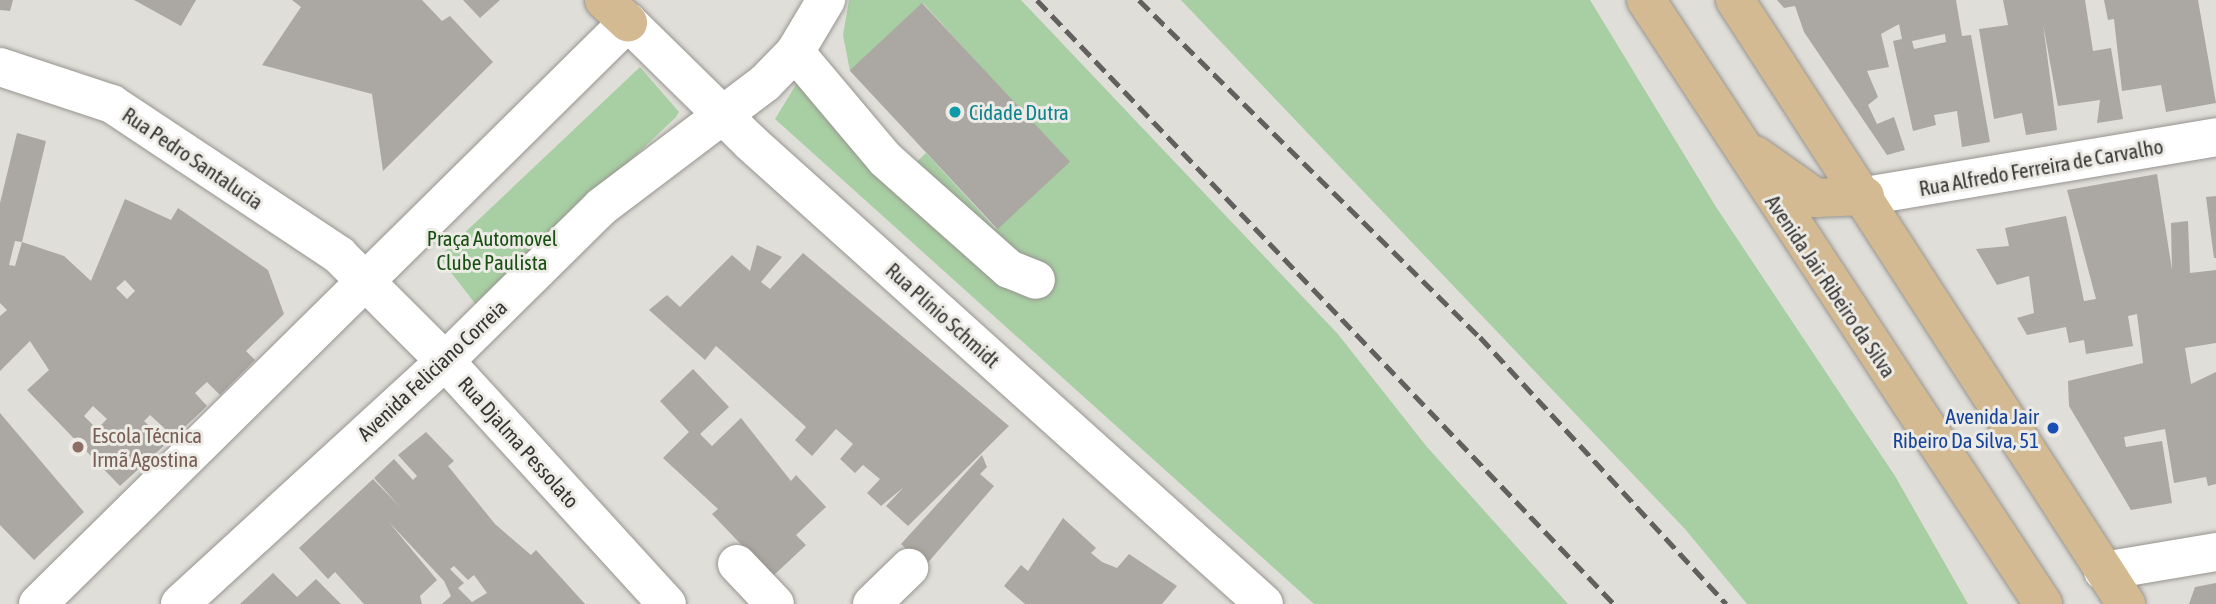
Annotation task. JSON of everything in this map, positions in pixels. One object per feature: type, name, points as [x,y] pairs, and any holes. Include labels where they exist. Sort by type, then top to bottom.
[{"type":"main road","name":"Avenida Jair Ribeiro da Silva","points":[[1646,0],[1733,141],[2043,604]]},
{"type":"main road","points":[[1735,0],[1866,196],[2126,604]]},
{"type":"main road","points":[[1733,141],[1816,198],[1866,196]]},
{"type":"street","name":"Avenida Feliciano Correia","points":[[180,604],[445,361],[601,207],[719,113],[765,83],[795,52],[825,0]]},
{"type":"street","points":[[38,604],[368,283],[620,7]]},
{"type":"street","name":"Rua Plínio Schmidt","points":[[620,7],[719,113],[1264,604]]},
{"type":"street","points":[[795,52],[885,159],[1009,269],[1035,280]]},
{"type":"street","name":"Rua Pedro Santalucia","points":[[0,67],[112,104],[339,256],[368,283]]},
{"type":"street","name":"Rua Alfredo Ferreira de Carvalho","points":[[1866,196],[2216,137]]},
{"type":"street","name":"Rua Djalma Pessolato","points":[[368,283],[445,361],[667,604]]},
{"type":"street","points":[[2103,571],[2216,552]]},
{"type":"street","points":[[737,564],[775,604]]},
{"type":"street","points":[[872,604],[909,568]]},
{"type":"green space","points":[[849,0],[1021,0],[1337,333],[1427,447],[1568,604],[1314,604],[775,119],[800,78],[898,180],[926,153],[996,229],[1068,162],[923,3],[850,71],[843,35]]},
{"type":"green space","points":[[1181,0],[1590,0],[1716,207],[1895,476],[1968,604],[1747,604],[1685,529]]},
{"type":"green space","name":"Praça Automovel Clube Paulista","points":[[640,67],[679,112],[676,117],[477,306],[439,257]]},
{"type":"building","points":[[0,0],[13,0],[10,11],[0,10]]},
{"type":"building","points":[[134,0],[196,0],[181,26]]},
{"type":"building","points":[[292,0],[422,0],[442,21],[450,16],[493,62],[383,171],[372,94],[262,65],[301,7]]},
{"type":"building","points":[[463,0],[500,0],[480,18]]},
{"type":"building","points":[[1777,0],[1956,0],[1962,36],[1971,35],[1990,142],[1962,147],[1957,111],[1934,115],[1936,125],[1913,131],[1893,41],[1902,39],[1899,24],[1881,34],[1889,67],[1867,71],[1878,97],[1868,105],[1877,124],[1894,117],[1905,150],[1887,155],[1804,32],[1795,6],[1784,8]],"holes":[[[1945,34],[1946,42],[1914,49],[1912,41]]]},
{"type":"building","points":[[2003,0],[2085,0],[2093,51],[2111,48],[2123,119],[2097,123],[2100,100],[2058,106],[2043,24],[2057,130],[2026,135],[2022,113],[1994,119],[1979,29],[2008,25]]},
{"type":"building","points":[[2104,0],[2198,0],[2216,103],[2166,112],[2161,85],[2122,91],[2114,19],[2108,20]]},
{"type":"building","name":"Cidade Dutra","points":[[922,3],[1070,162],[998,229],[850,71]]},
{"type":"building","points":[[17,133],[46,141],[22,242],[64,256],[91,281],[125,199],[171,220],[178,208],[268,270],[284,314],[246,351],[255,360],[220,395],[207,382],[195,393],[207,406],[174,437],[150,415],[144,421],[167,443],[120,486],[27,390],[49,370],[30,341],[0,371],[0,316],[7,310],[0,303],[0,203]],"holes":[[[15,241],[22,242],[15,266],[9,265]],[[125,280],[135,291],[127,299],[116,288]],[[93,406],[107,419],[97,429],[84,416]]]},
{"type":"building","points":[[2157,174],[2172,270],[2171,223],[2188,221],[2190,273],[2216,270],[2216,343],[2185,348],[2191,384],[2216,372],[2216,484],[2208,486],[2206,477],[2174,483],[2165,429],[2124,437],[2126,447],[2162,441],[2172,503],[2131,510],[2069,406],[2068,381],[2143,363],[2137,314],[2128,316],[2133,346],[2086,354],[2084,340],[2069,343],[2066,327],[2027,335],[2017,318],[2034,313],[2029,276],[1997,285],[1976,249],[2009,246],[2005,228],[2066,216],[2084,301],[2096,299],[2067,190]]},
{"type":"building","points":[[2216,196],[2216,258],[2214,258],[2206,197]]},
{"type":"building","points":[[757,245],[782,257],[761,282],[770,289],[803,253],[1009,426],[908,526],[886,506],[904,487],[881,506],[867,493],[880,479],[863,465],[855,473],[840,459],[853,444],[836,429],[812,456],[795,440],[806,427],[723,352],[716,346],[705,360],[649,310],[667,295],[680,307],[732,255],[750,271]]},
{"type":"building","points":[[693,369],[729,407],[700,434],[712,446],[741,418],[791,481],[796,475],[826,507],[796,535],[806,545],[772,577],[712,514],[718,509],[663,458],[689,432],[660,401]]},
{"type":"building","points":[[0,413],[84,512],[34,560],[0,525]]},
{"type":"building","points":[[426,432],[454,461],[448,466],[495,524],[531,555],[536,550],[585,604],[442,604],[451,596],[444,581],[388,521],[437,580],[420,596],[422,604],[364,604],[335,572],[328,579],[299,548],[373,479],[401,508],[374,478],[394,459],[413,480],[417,476],[398,455]],"holes":[[[454,566],[468,580],[474,575],[487,593],[472,602],[458,588],[464,583],[450,569]]]},
{"type":"building","points":[[982,455],[987,467],[980,474],[994,486],[925,566],[901,544]]},
{"type":"building","points":[[1063,518],[1096,548],[1091,553],[1102,562],[1117,568],[1129,554],[1177,586],[1162,604],[1025,604],[1004,586],[1021,565],[1028,571]]},
{"type":"building","points":[[273,573],[297,597],[316,579],[341,604],[240,604]]},
{"type":"building","points":[[2216,583],[2216,604],[2189,604],[2195,587]]},
{"type":"railway","points":[[1037,0],[1614,604]]},
{"type":"railway","points":[[1139,0],[1480,337],[1726,604]]},
{"type":"place","name":"Cidade Dutra","points":[[955,112]]},
{"type":"place","name":"Avenida Jair Ribeiro Da Silva, 51","points":[[2053,428]]},
{"type":"place","name":"Escola Técnica Irmã Agostina","points":[[78,447]]}]
